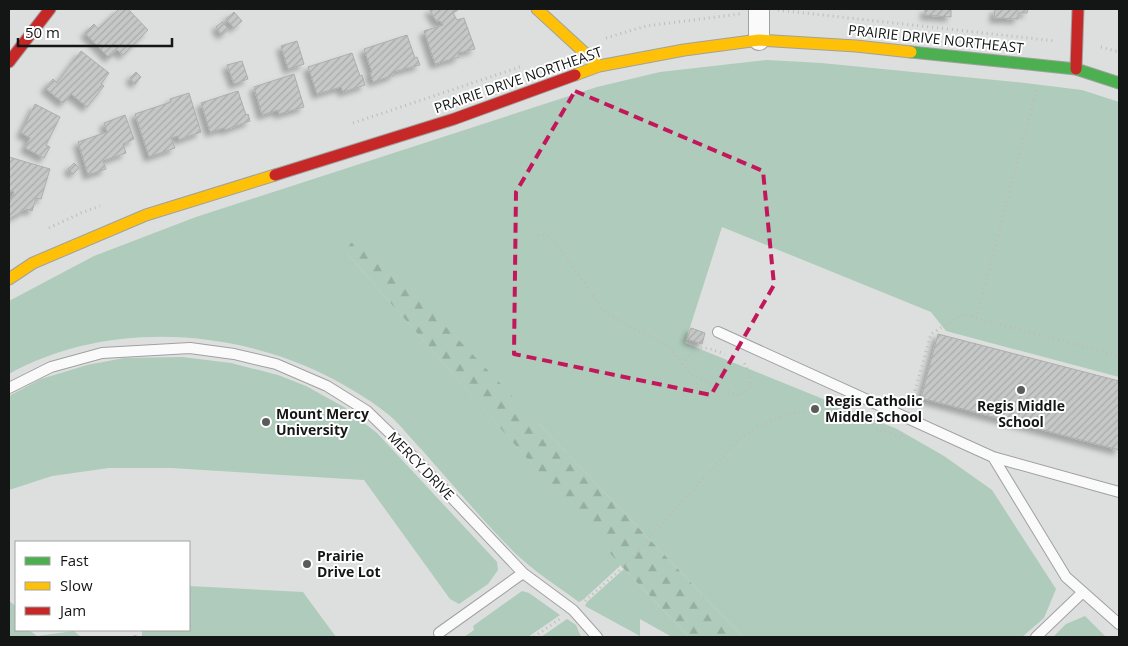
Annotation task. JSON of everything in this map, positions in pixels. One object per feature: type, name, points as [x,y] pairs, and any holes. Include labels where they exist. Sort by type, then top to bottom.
[{"type":"street","points":[[9,62],[50,9]]},
{"type":"street","points":[[537,9],[599,66]]},
{"type":"street","points":[[1076,69],[1078,9]]},
{"type":"street","points":[[759,11],[759,40]]},
{"type":"street","name":"PRAIRIE DRIVE NORTHEAST","points":[[9,279],[33,263],[146,215],[454,119],[599,66],[684,50],[759,40],[856,46],[1076,69],[1119,83]]},
{"type":"lane","points":[[718,332],[993,457],[1119,492]]},
{"type":"lane","name":"MERCY DRIVE","points":[[9,388],[51,367],[102,353],[190,348],[234,354],[276,364],[327,386],[366,411],[403,446],[522,573],[573,610],[597,637]]},
{"type":"lane","points":[[993,457],[1066,576],[1119,624]]},
{"type":"lane","points":[[439,632],[522,573]]},
{"type":"lane","points":[[1036,637],[1083,592]]},
{"type":"path","points":[[599,41],[646,26],[759,11],[1060,42]]},
{"type":"path","points":[[1093,46],[1119,52]]},
{"type":"path","points":[[533,234],[550,236],[602,309],[621,322],[653,337],[670,348],[691,375],[739,396],[750,387],[750,376],[742,360]]},
{"type":"path","points":[[976,318],[1119,356]]},
{"type":"path","points":[[682,364],[692,351],[705,347],[733,357]]},
{"type":"path","points":[[534,637],[573,610]]},
{"type":"highlighted area","points":[[575,91],[763,171],[774,285],[711,395],[514,354],[516,192]]},
{"type":"green space","name":"Regis Catholic Middle School","points":[[767,60],[821,63],[1025,83],[1082,90],[1119,102],[1119,377],[946,331],[931,312],[722,227],[685,343],[897,429],[944,456],[992,490],[1056,589],[1044,618],[1022,637],[743,637],[540,425],[345,251],[621,565],[584,599],[579,602],[538,573],[516,554],[389,415],[358,394],[315,370],[273,354],[229,343],[183,338],[138,338],[93,343],[50,356],[9,374],[9,301],[94,256],[196,217],[597,87],[660,72]]},
{"type":"green space","points":[[363,240],[743,637],[689,637],[624,569],[345,251],[351,243]]},
{"type":"green space","points":[[182,357],[231,363],[278,375],[306,386],[344,407],[377,433],[497,562],[498,570],[488,584],[459,604],[450,599],[364,480],[171,468],[109,468],[52,476],[9,490],[9,396],[41,379],[87,365],[124,358]]},
{"type":"green space","points":[[624,569],[689,637],[672,637],[640,619],[640,636],[585,606],[587,602]]},
{"type":"green space","points":[[190,586],[303,592],[336,637],[142,637],[142,631],[190,631]]},
{"type":"green space","points":[[522,591],[529,593],[560,615],[528,637],[464,637],[474,630],[473,626]]},
{"type":"green space","points":[[9,601],[15,605],[15,631],[30,631],[37,636],[74,631],[81,637],[9,637]]},
{"type":"green space","points":[[1085,616],[1106,637],[1053,637],[1066,624]]},
{"type":"green space","points":[[567,619],[576,625],[581,637],[541,637]]},
{"type":"building","points":[[119,9],[128,9],[148,30],[123,55],[117,50],[109,58],[85,33],[94,24],[98,29]]},
{"type":"building","points":[[429,9],[457,9],[453,13],[457,20],[464,18],[475,49],[458,53],[459,57],[435,64],[424,31],[443,25],[440,21],[437,22]]},
{"type":"building","points":[[925,9],[951,9],[951,17],[925,15]]},
{"type":"building","points":[[995,9],[1028,9],[1027,13],[1018,13],[1018,19],[994,18]]},
{"type":"building","points":[[234,12],[242,21],[234,28],[226,19]]},
{"type":"building","points":[[222,22],[229,29],[222,35],[216,27]]},
{"type":"building","points":[[407,35],[415,58],[417,57],[420,65],[393,72],[394,75],[373,82],[364,49]]},
{"type":"building","points":[[297,41],[304,64],[288,69],[281,46]]},
{"type":"building","points":[[81,51],[109,73],[101,84],[104,86],[87,107],[71,94],[63,103],[45,88],[53,79],[57,83]]},
{"type":"building","points":[[352,53],[365,85],[343,92],[341,87],[317,94],[308,67]]},
{"type":"building","points":[[242,61],[248,79],[234,84],[227,65]]},
{"type":"building","points":[[136,72],[141,77],[135,84],[130,78]]},
{"type":"building","points":[[294,74],[304,107],[279,114],[278,110],[262,115],[254,87]]},
{"type":"building","points":[[238,91],[250,121],[225,130],[224,128],[210,132],[201,103]]},
{"type":"building","points":[[189,93],[201,132],[179,140],[178,136],[171,138],[175,148],[149,157],[135,114],[171,102],[170,99]]},
{"type":"building","points":[[35,104],[60,117],[46,145],[50,147],[44,158],[25,148],[30,138],[21,133]]},
{"type":"building","points":[[125,115],[134,139],[123,144],[126,153],[103,161],[106,169],[88,175],[78,142],[107,132],[104,123]]},
{"type":"building","points":[[9,157],[50,169],[41,199],[36,198],[32,211],[27,209],[9,219],[9,205],[14,192],[9,190]]},
{"type":"building","points":[[74,163],[79,168],[73,174],[68,169]]},
{"type":"building","points":[[691,328],[705,333],[702,344],[687,339]]},
{"type":"building","name":"Regis Middle School","points":[[938,334],[1119,381],[1119,450],[921,398]]},
{"type":"traffic: fast","points":[[911,52],[1076,69],[1119,83]]},
{"type":"traffic: slow","points":[[537,9],[599,66]]},
{"type":"traffic: slow","points":[[575,75],[599,66],[684,50],[759,40],[856,46],[911,52]]},
{"type":"traffic: slow","points":[[9,279],[33,263],[146,215],[275,175]]},
{"type":"traffic: jam","points":[[9,62],[50,9]]},
{"type":"traffic: jam","points":[[1076,69],[1078,9]]},
{"type":"traffic: jam","points":[[275,175],[454,119],[575,75]]},
{"type":"place","name":"Regis Middle School","points":[[1021,390]]},
{"type":"place","name":"Regis Catholic Middle School","points":[[815,409]]},
{"type":"place","name":"Mount Mercy University","points":[[266,422]]},
{"type":"place","name":"Prairie Drive Lot","points":[[307,564]]}]
